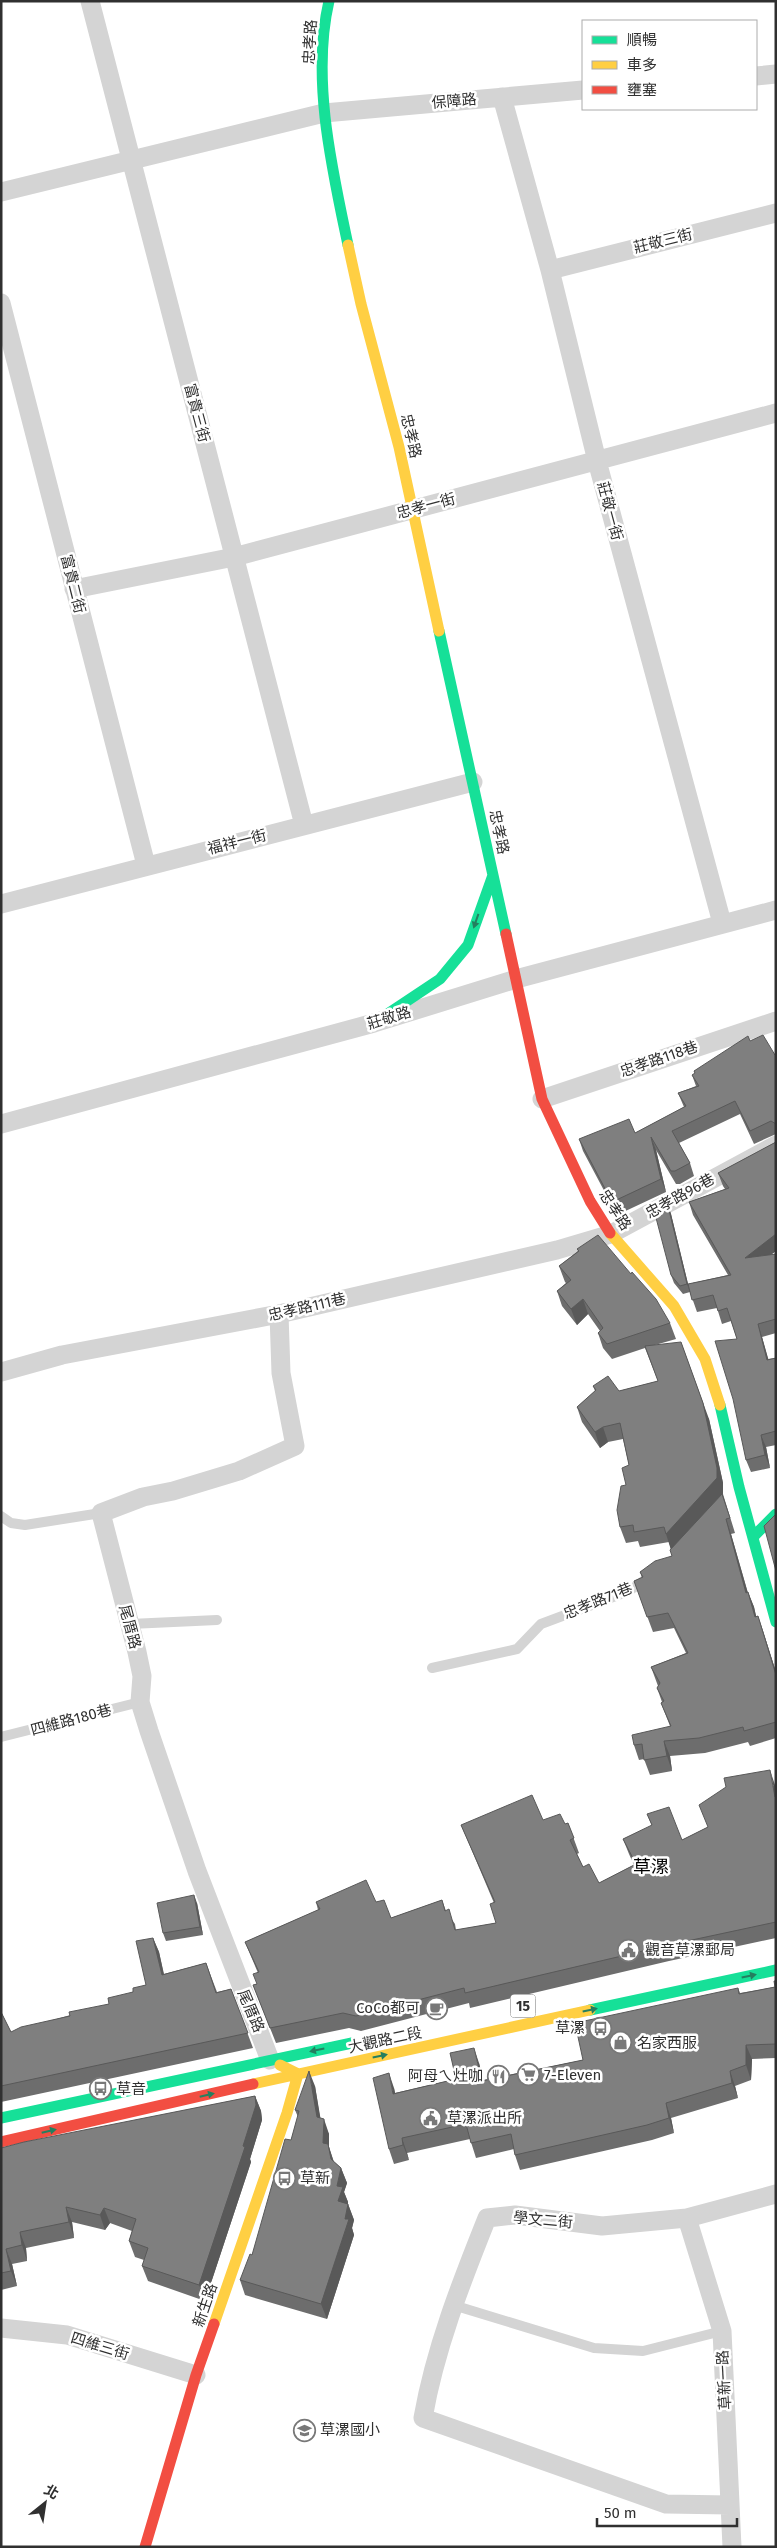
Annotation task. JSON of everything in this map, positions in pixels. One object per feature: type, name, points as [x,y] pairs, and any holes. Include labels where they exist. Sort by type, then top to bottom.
[{"type":"street","name":"忠孝路","points":[[329,1],[323,26],[324,113],[335,183],[357,285],[398,447],[542,1099],[590,1201],[611,1234],[674,1306],[705,1359],[723,1414],[736,1491],[753,1537],[776,1622]]},
{"type":"street","name":"富貴三街","points":[[95,2],[131,161],[304,825]]},
{"type":"street","points":[[757,76],[776,74]]},
{"type":"street","name":"保障路","points":[[1,192],[324,113],[582,90]]},
{"type":"street","name":"莊敬一街","points":[[502,97],[550,270],[597,461],[722,923]]},
{"type":"street","name":"莊敬三街","points":[[550,270],[776,212]]},
{"type":"street","name":"富貴二街","points":[[1,303],[6,342],[74,589],[146,866]]},
{"type":"street","name":"忠孝一街","points":[[74,589],[234,557],[776,413]]},
{"type":"street","name":"福祥一街","points":[[1,904],[473,782]]},
{"type":"street","points":[[374,1023],[440,979],[468,945],[492,875]]},
{"type":"street","name":"莊敬路","points":[[1,1124],[374,1023],[516,979],[776,910]]},
{"type":"street","name":"忠孝路118巷","points":[[542,1099],[776,1021]]},
{"type":"street","name":"忠孝路96巷","points":[[611,1234],[776,1145]]},
{"type":"street","name":"忠孝路111巷","points":[[1,1372],[62,1355],[279,1314],[557,1250],[611,1234]]},
{"type":"street","points":[[101,1513],[143,1497],[173,1492],[239,1471],[295,1446],[281,1373],[279,1314]]},
{"type":"street","name":"尾厝路","points":[[101,1513],[112,1563],[130,1624],[142,1676],[140,1702],[197,1871],[270,2060]]},
{"type":"street","points":[[753,1537],[776,1514]]},
{"type":"street","name":"大觀路二段","points":[[1,2142],[298,2074],[776,1970]]},
{"type":"street","name":"大觀路二段","points":[[1,2118],[367,2039]]},
{"type":"street","points":[[270,2060],[298,2074]]},
{"type":"street","name":"新生路","points":[[144,2547],[196,2375],[288,2113],[298,2074]]},
{"type":"street","name":"學文二街","points":[[730,2505],[666,2504],[423,2418],[427,2394],[453,2305],[487,2218],[515,2215],[602,2226],[687,2218],[776,2194]]},
{"type":"street","name":"草新一路","points":[[687,2218],[722,2331],[732,2547]]},
{"type":"street","name":"四維三街","points":[[1,2328],[67,2336],[196,2375]]},
{"type":"lane","points":[[1,1516],[11,1523],[25,1525],[101,1513]]},
{"type":"lane","name":"忠孝路71巷","points":[[432,1668],[517,1649],[541,1624],[630,1591],[657,1570]]},
{"type":"lane","points":[[130,1624],[217,1620]]},
{"type":"lane","name":"四維路180巷","points":[[1,1737],[140,1702]]},
{"type":"lane","points":[[453,2305],[594,2348],[643,2351],[722,2331]]},
{"type":"building","points":[[763,1035],[776,1055],[776,1124],[771,1121],[750,1131],[735,1101],[672,1131],[690,1163],[675,1171],[671,1171],[651,1137],[661,1179],[612,1202],[579,1139],[629,1119],[635,1133],[686,1106],[678,1093],[699,1086],[692,1075],[695,1073],[694,1071],[748,1036],[750,1041]]},
{"type":"building","points":[[776,1142],[776,1234],[745,1258],[776,1254],[776,1319],[758,1324],[767,1360],[776,1358],[776,1431],[761,1435],[765,1455],[746,1460],[733,1399],[715,1341],[737,1339],[727,1308],[718,1311],[713,1295],[692,1300],[688,1284],[731,1275],[689,1202],[729,1188],[718,1173]]},
{"type":"building","points":[[668,1206],[687,1284],[680,1286],[671,1275],[655,1214]]},
{"type":"building","points":[[598,1235],[631,1274],[632,1272],[656,1299],[670,1323],[607,1344],[598,1333],[603,1328],[583,1299],[571,1309],[557,1291],[571,1280],[559,1266],[579,1251],[577,1249]]},
{"type":"building","points":[[681,1342],[703,1403],[717,1468],[717,1478],[666,1534],[664,1527],[634,1532],[633,1525],[620,1527],[617,1510],[621,1486],[626,1485],[622,1468],[629,1465],[620,1423],[603,1427],[595,1432],[577,1407],[596,1390],[593,1386],[608,1376],[619,1391],[658,1381],[645,1346]]},
{"type":"building","points":[[722,1494],[730,1518],[726,1519],[746,1593],[748,1592],[755,1617],[758,1616],[776,1675],[776,1722],[744,1731],[743,1727],[699,1738],[664,1741],[667,1756],[644,1760],[642,1744],[634,1745],[632,1735],[671,1726],[661,1703],[664,1701],[657,1688],[660,1683],[651,1667],[688,1653],[668,1613],[647,1617],[634,1581],[643,1577],[640,1572],[655,1561],[672,1556],[670,1550]]},
{"type":"building","points":[[776,1514],[776,1571],[764,1526]]},
{"type":"building","points":[[770,1770],[776,1796],[776,1922],[664,1946],[465,1993],[464,1988],[356,2016],[343,2013],[270,2028],[253,1985],[257,1984],[253,1974],[259,1972],[245,1942],[320,1909],[316,1902],[366,1880],[376,1902],[384,1900],[391,1918],[442,1900],[445,1911],[449,1909],[455,1930],[496,1923],[490,1904],[495,1902],[461,1825],[532,1795],[543,1820],[560,1814],[565,1824],[568,1823],[574,1838],[570,1840],[583,1867],[589,1864],[599,1883],[636,1864],[623,1839],[652,1825],[647,1814],[669,1807],[682,1840],[708,1827],[699,1805],[726,1787],[724,1778]]},
{"type":"building","points":[[194,1895],[200,1927],[163,1933],[157,1903]]},
{"type":"building","points":[[153,1938],[162,1975],[206,1963],[216,1993],[231,1989],[248,2033],[1,2086],[1,2012],[11,2032],[21,2027],[70,2016],[69,2012],[109,2004],[108,1998],[133,1992],[133,1988],[146,1985],[136,1941]]},
{"type":"building","points":[[774,1981],[776,1981],[776,2044],[746,2045],[746,2065],[730,2071],[732,2083],[666,2103],[669,2118],[647,2125],[515,2155],[511,2134],[471,2143],[466,2124],[402,2138],[403,2145],[389,2149],[373,2078],[389,2073],[393,2094],[456,2079],[450,2053],[474,2048],[482,2081],[583,2060],[575,2023],[738,1988],[739,1994],[775,1987]]},
{"type":"building","points":[[309,2071],[317,2117],[324,2119],[323,2143],[328,2144],[331,2159],[341,2168],[337,2186],[343,2187],[338,2201],[348,2204],[345,2219],[349,2219],[321,2304],[240,2280],[250,2254],[252,2255],[285,2139],[291,2140],[299,2111],[295,2110]]},
{"type":"building","points":[[255,2096],[256,2105],[243,2146],[245,2147],[199,2285],[142,2266],[148,2248],[129,2241],[136,2219],[104,2208],[100,2215],[66,2207],[69,2222],[20,2232],[22,2245],[6,2249],[11,2271],[1,2273],[1,2148]]},
{"type":"traffic: fast","points":[[329,1],[324,30],[323,92],[330,155],[348,245]]},
{"type":"traffic: fast","points":[[439,631],[506,934]]},
{"type":"traffic: fast","points":[[374,1023],[440,979],[468,945],[493,875]]},
{"type":"traffic: fast","points":[[720,1405],[739,1487],[776,1622]]},
{"type":"traffic: fast","points":[[753,1537],[776,1514]]},
{"type":"traffic: fast","points":[[590,2010],[776,1970]]},
{"type":"traffic: fast","points":[[1,2118],[352,2043]]},
{"type":"traffic: slow","points":[[348,245],[361,304],[399,447],[439,631]]},
{"type":"traffic: slow","points":[[610,1233],[674,1306],[705,1359],[720,1405]]},
{"type":"traffic: slow","points":[[253,2084],[590,2010]]},
{"type":"traffic: slow","points":[[214,2324],[287,2113],[298,2074],[280,2065]]},
{"type":"traffic: jam","points":[[506,934],[542,1099],[590,1201],[610,1233]]},
{"type":"traffic: jam","points":[[1,2142],[253,2084]]},
{"type":"traffic: jam","points":[[145,2547],[196,2375],[214,2324]]},
{"type":"place","name":"觀音草漯郵局","points":[[629,1950]]},
{"type":"place","name":"CoCo都可","points":[[436,2008]]},
{"type":"place","name":"草漯","points":[[601,2028]]},
{"type":"place","name":"名家西服","points":[[621,2043]]},
{"type":"place","name":"7-Eleven","points":[[528,2075]]},
{"type":"place","name":"阿母ㄟ灶咖","points":[[499,2076]]},
{"type":"place","name":"草音","points":[[100,2089]]},
{"type":"place","name":"草漯派出所","points":[[431,2118]]},
{"type":"place","name":"草新","points":[[284,2178]]},
{"type":"place","name":"草漯國小","points":[[304,2430]]},
{"type":"district","name":"草漯","points":[[651,1867]]}]
